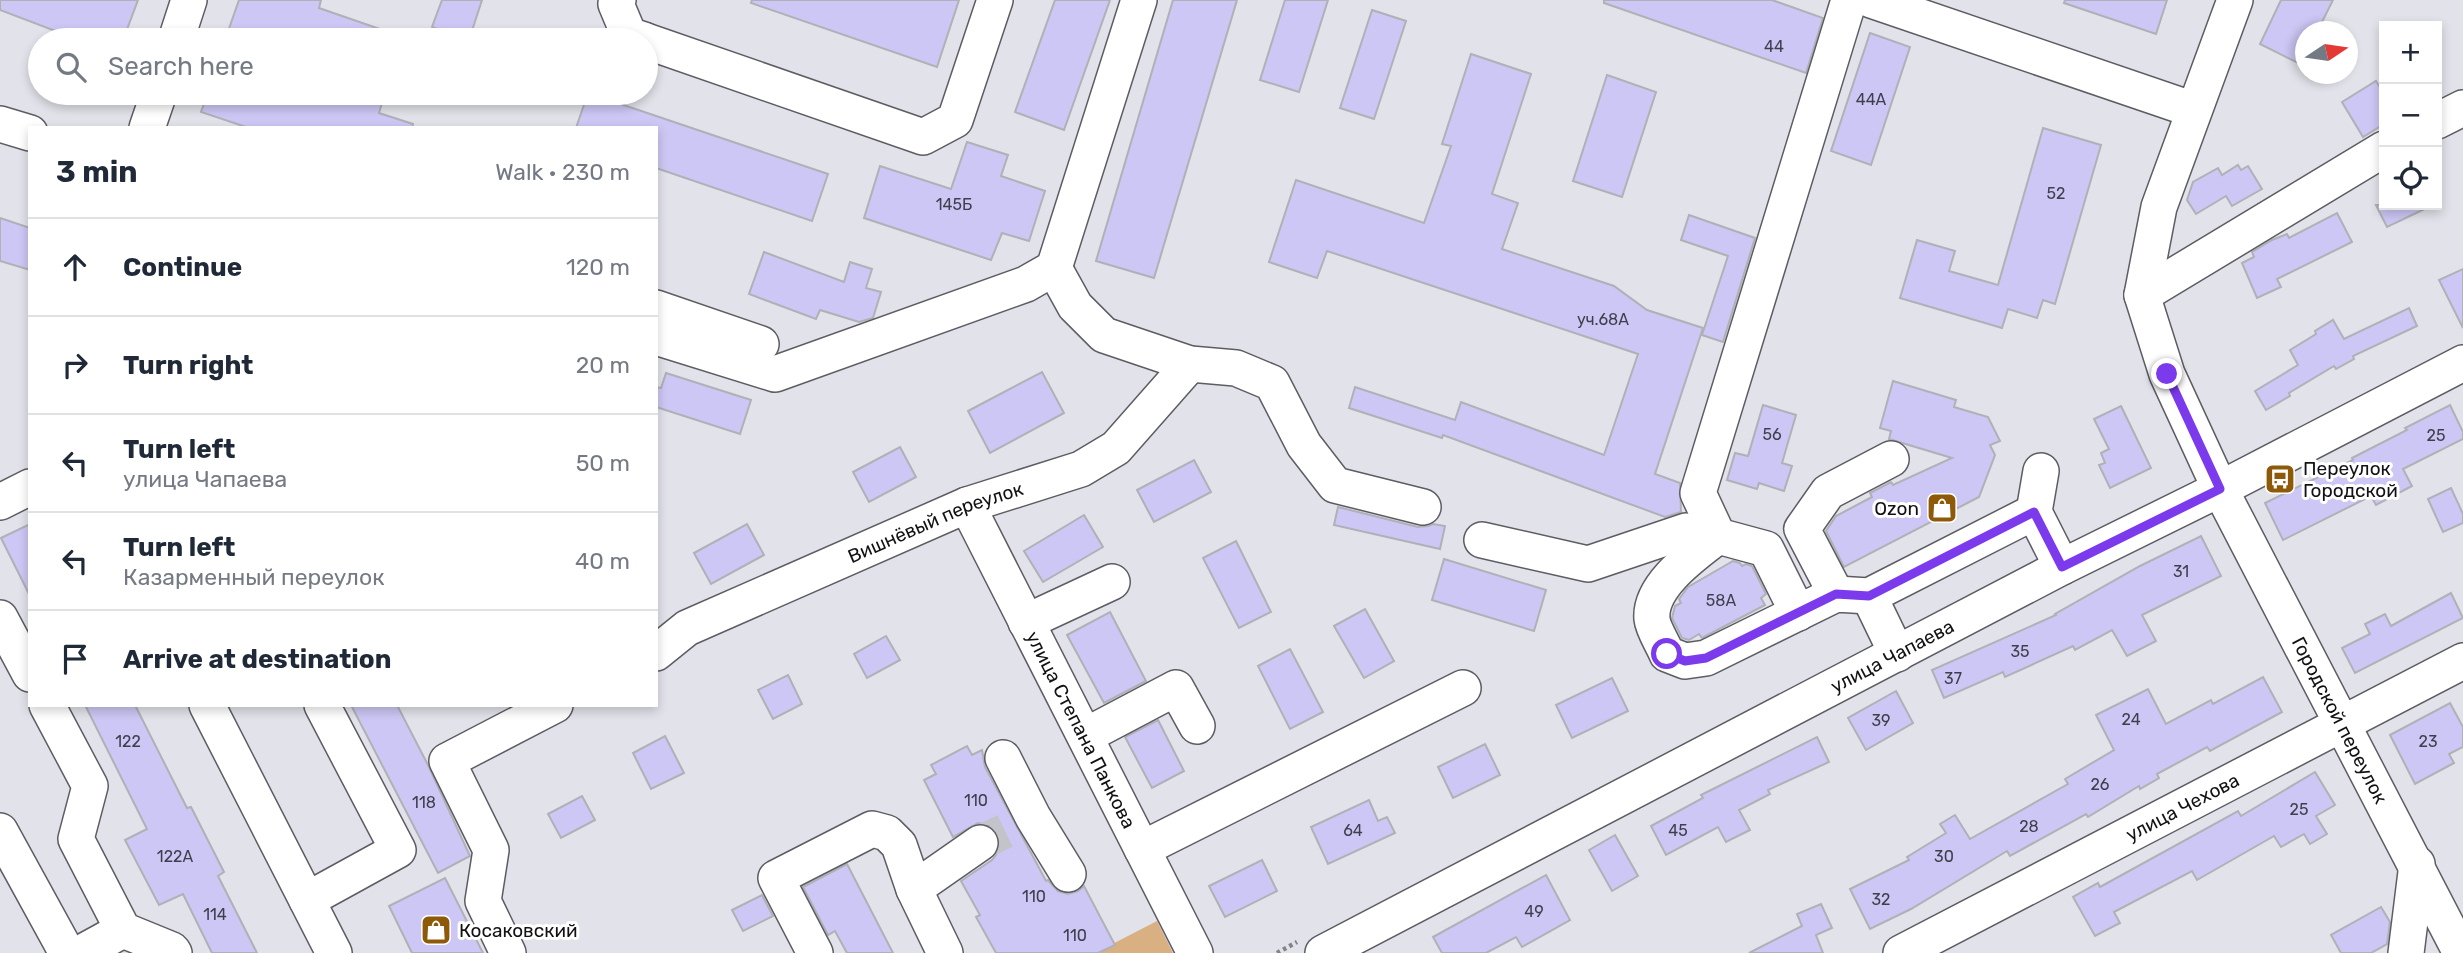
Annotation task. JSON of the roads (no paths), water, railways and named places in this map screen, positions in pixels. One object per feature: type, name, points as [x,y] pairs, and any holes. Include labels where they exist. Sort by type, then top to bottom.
[{"type":"street","points":[[180,28],[189,0]]},
{"type":"street","points":[[618,0],[616,4],[626,28]]},
{"type":"street","points":[[658,46],[923,138],[955,120],[995,0]]},
{"type":"street","points":[[658,338],[775,374],[1026,284],[1054,268],[1139,0]]},
{"type":"street","points":[[1718,536],[1698,493],[1849,0]]},
{"type":"street","points":[[1871,0],[2194,110]]},
{"type":"street","points":[[2142,295],[2159,207],[2235,0]]},
{"type":"street","points":[[148,126],[155,105]]},
{"type":"street","points":[[2442,118],[2463,108]]},
{"type":"street","points":[[0,124],[28,132]]},
{"type":"street","points":[[2142,295],[2379,152]]},
{"type":"street","points":[[1054,268],[1075,306],[1104,335],[1191,365],[1236,368],[1272,383],[1304,445],[1335,485],[1423,507]]},
{"type":"street","name":"Городской переулок","points":[[2142,295],[2167,374],[2220,489],[2461,953]]},
{"type":"street","points":[[658,309],[761,344]]},
{"type":"street","name":"улица Чапаева","points":[[1323,953],[2062,567],[2220,489],[2463,363]]},
{"type":"street","name":"Вишнёвый переулок","points":[[658,651],[687,628],[967,505],[1081,469],[1116,448],[1191,365]]},
{"type":"street","points":[[1891,459],[1828,492],[1802,529],[1897,654]]},
{"type":"street","points":[[2041,471],[2034,512],[2062,567]]},
{"type":"street","points":[[0,502],[28,488]]},
{"type":"street","name":"улица Степана Панкова","points":[[967,505],[1195,953]]},
{"type":"street","points":[[1718,536],[1679,567],[1657,595],[1652,619],[1667,654],[1685,661],[1706,658],[1798,613],[1853,595],[2034,512]]},
{"type":"street","points":[[1482,540],[1588,564],[1686,531],[1718,536],[1766,549],[1798,613]]},
{"type":"street","points":[[1026,622],[1112,582]]},
{"type":"street","points":[[4,638],[28,671]]},
{"type":"street","name":"улица Чехова","points":[[1901,953],[2463,661]]},
{"type":"street","points":[[1086,736],[1176,688],[1197,726]]},
{"type":"street","points":[[1142,849],[1463,688]]},
{"type":"street","points":[[48,707],[90,786],[76,839],[123,930],[174,953]]},
{"type":"street","points":[[208,707],[334,953]]},
{"type":"street","points":[[307,900],[398,850],[323,707]]},
{"type":"street","points":[[508,953],[483,901],[491,850],[447,761],[551,707]]},
{"type":"street","points":[[1003,758],[1006,830]]},
{"type":"street","points":[[815,953],[776,878],[872,829],[887,834],[899,845],[914,889],[945,953]]},
{"type":"street","points":[[1006,830],[1068,874]]},
{"type":"street","points":[[914,889],[1006,830]]},
{"type":"street","points":[[0,831],[67,953]]},
{"type":"street","points":[[2406,953],[2417,864]]},
{"type":"street","points":[[81,953],[123,930]]},
{"type":"tunnel","points":[[980,843],[1005,831]]},
{"type":"place","name":"Переулок Городской","points":[[2280,479]]},
{"type":"place","name":"Ozon","points":[[1942,508]]},
{"type":"place","name":"Косаковский","points":[[436,930]]}]
